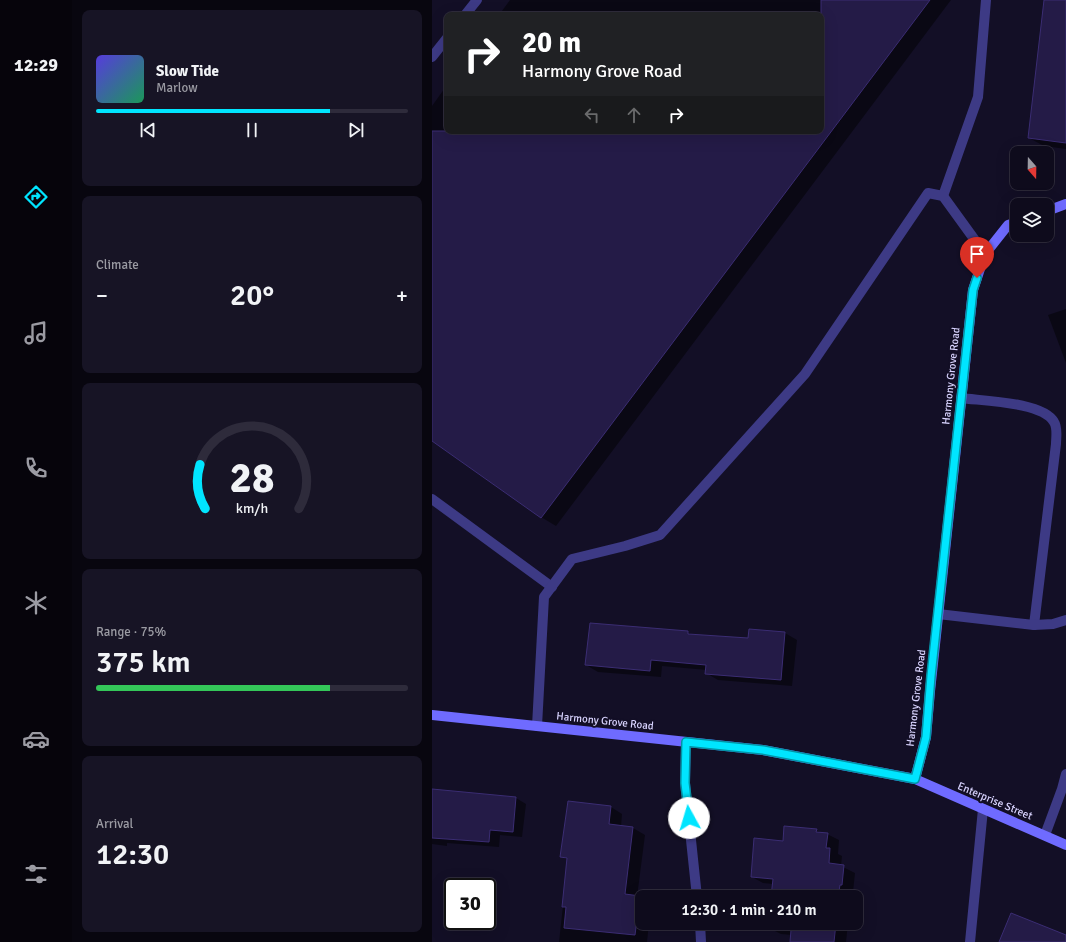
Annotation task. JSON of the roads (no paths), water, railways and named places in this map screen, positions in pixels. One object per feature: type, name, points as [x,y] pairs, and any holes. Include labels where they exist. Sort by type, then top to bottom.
[{"type":"street","points":[[467,12],[477,0]]},
{"type":"street","points":[[943,196],[978,97],[986,0]]},
{"type":"street","points":[[432,57],[444,42]]},
{"type":"street","points":[[537,726],[544,597],[572,559],[625,546],[660,535],[805,374],[928,193],[943,196],[985,254]]},
{"type":"street","points":[[1054,208],[1066,204]]},
{"type":"street","name":"Harmony Grove Road","points":[[432,715],[763,750],[915,779],[926,737],[973,290],[985,254],[1010,224]]},
{"type":"street","points":[[961,398],[1025,406],[1038,410],[1047,415],[1054,422],[1056,444],[1034,625]]},
{"type":"street","points":[[432,499],[552,587]]},
{"type":"street","points":[[938,614],[1034,625],[1052,624],[1066,620]]},
{"type":"street","points":[[686,742],[685,783],[696,890]]},
{"type":"street","points":[[1044,835],[1062,789],[1066,774]]},
{"type":"street","name":"Enterprise Street","points":[[915,779],[1066,845]]},
{"type":"street","points":[[970,942],[983,809]]},
{"type":"street","points":[[700,930],[701,942]]}]
